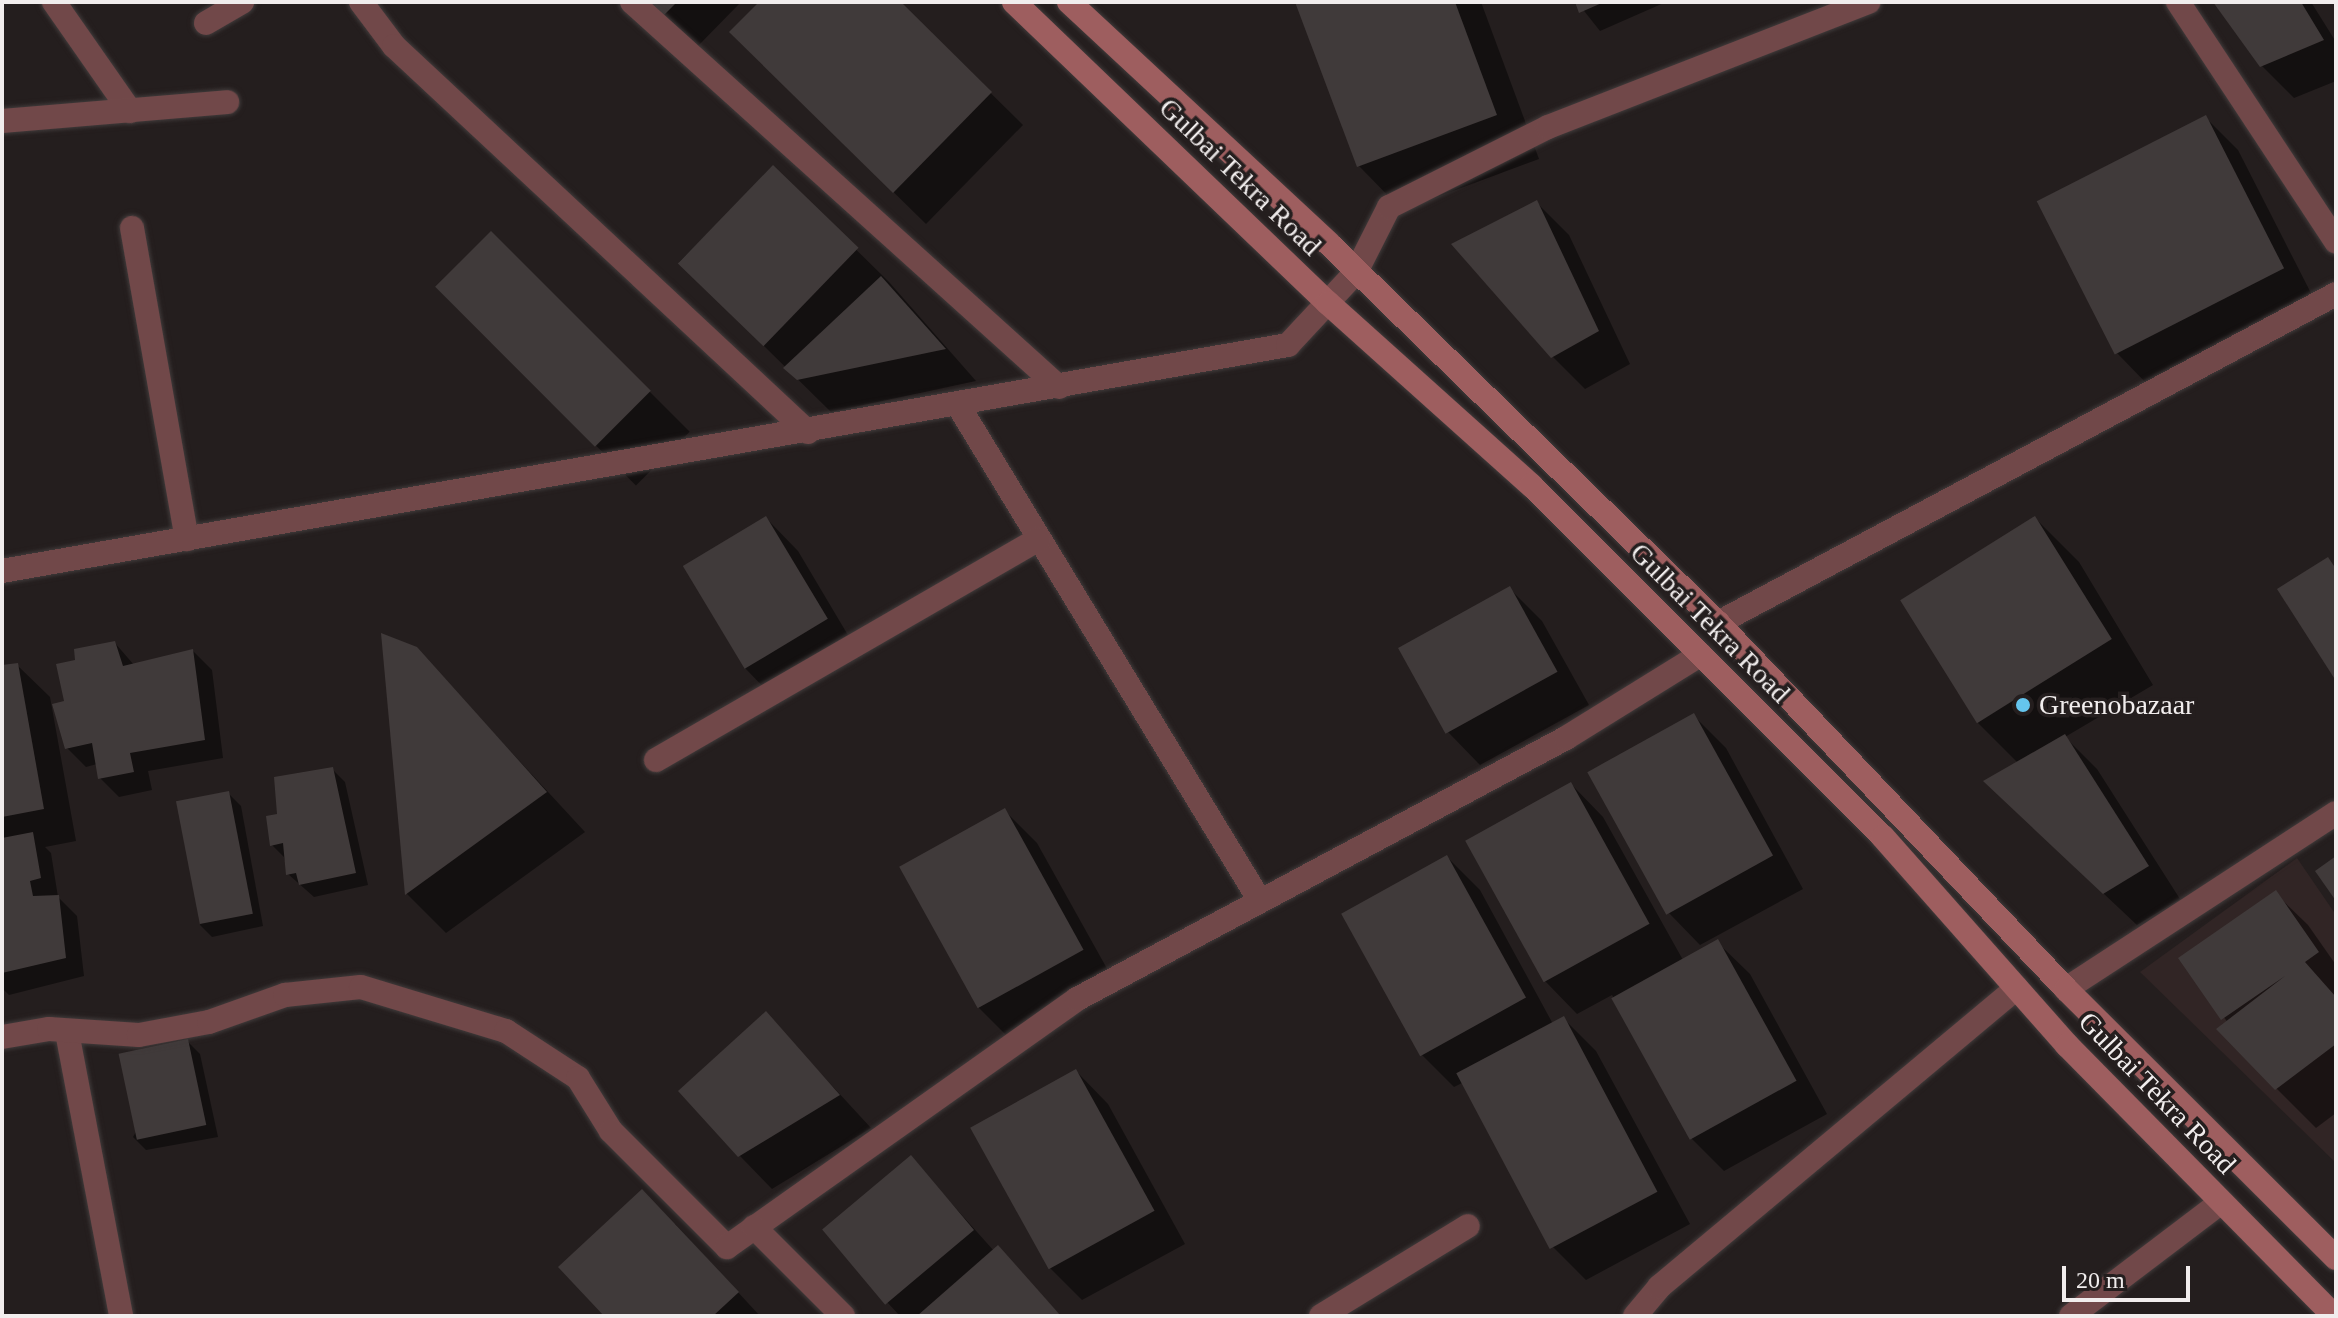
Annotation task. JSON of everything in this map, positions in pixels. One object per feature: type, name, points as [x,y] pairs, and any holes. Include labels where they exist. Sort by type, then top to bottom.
[{"type":"main road","name":"Gulbai Tekra Road","points":[[1014,2],[1328,303],[1531,485],[1883,837],[2016,988],[2334,1316]]},
{"type":"main road","name":"Gulbai Tekra Road","points":[[1069,2],[1356,272],[1718,623],[2066,989],[2336,1258]]},
{"type":"street","points":[[54,2],[130,111]]},
{"type":"street","points":[[206,23],[242,2]]},
{"type":"street","points":[[361,2],[394,46],[808,432]]},
{"type":"street","points":[[632,2],[1059,387]]},
{"type":"street","points":[[2,571],[808,432],[1288,345],[1356,272],[1389,207],[1548,127],[1869,2]]},
{"type":"street","points":[[2178,2],[2336,242]]},
{"type":"street","points":[[2,121],[227,102]]},
{"type":"street","points":[[132,228],[187,539]]},
{"type":"street","points":[[1718,623],[2336,294]]},
{"type":"street","points":[[958,405],[1260,901]]},
{"type":"street","points":[[656,760],[1039,539]]},
{"type":"street","points":[[2,1037],[49,1029],[139,1035],[209,1022],[285,995],[361,987],[506,1031],[578,1078],[611,1131],[727,1247],[1077,999],[1566,738],[1700,655]]},
{"type":"street","points":[[2066,989],[2336,813]]},
{"type":"street","points":[[1635,1316],[1659,1287],[2016,988]]},
{"type":"street","points":[[67,1032],[121,1316]]},
{"type":"street","points":[[2071,1316],[2221,1202]]},
{"type":"street","points":[[1321,1316],[1468,1226]]},
{"type":"street","points":[[754,1227],[843,1316]]},
{"type":"shaded area","points":[[2297,858],[2336,915],[2336,1163],[2140,972]]},
{"type":"building","points":[[646,2],[677,2],[662,17]]},
{"type":"building","points":[[759,2],[901,2],[992,92],[893,193],[729,32]]},
{"type":"building","points":[[1295,2],[1455,2],[1497,115],[1357,167]]},
{"type":"building","points":[[1575,2],[1604,2],[1579,13]]},
{"type":"building","points":[[2213,2],[2301,2],[2324,40],[2260,67]]},
{"type":"building","points":[[2206,115],[2284,268],[2115,355],[2037,201]]},
{"type":"building","points":[[773,165],[859,248],[763,346],[678,264]]},
{"type":"building","points":[[1537,200],[1599,331],[1551,358],[1451,244]]},
{"type":"building","points":[[491,231],[651,391],[595,447],[435,287]]},
{"type":"building","points":[[881,276],[946,349],[797,380],[783,368]]},
{"type":"building","points":[[766,516],[828,619],[745,669],[683,566]]},
{"type":"building","points":[[2035,516],[2112,639],[1977,723],[1900,600]]},
{"type":"building","points":[[2328,557],[2336,569],[2336,681],[2277,589]]},
{"type":"building","points":[[1510,586],[1558,672],[1446,734],[1398,648]]},
{"type":"building","points":[[381,633],[417,647],[547,792],[405,895]]},
{"type":"building","points":[[115,641],[123,666],[193,649],[205,740],[130,753],[134,772],[98,779],[92,743],[65,749],[52,704],[64,701],[56,664],[75,660],[74,649]]},
{"type":"building","points":[[18,663],[44,809],[2,817],[2,665]]},
{"type":"building","points":[[1694,713],[1773,856],[1666,915],[1587,772]]},
{"type":"building","points":[[2065,734],[2149,866],[2103,894],[1983,781]]},
{"type":"building","points":[[333,767],[356,873],[299,885],[296,873],[286,875],[283,843],[270,846],[266,816],[277,814],[274,777]]},
{"type":"building","points":[[1571,782],[1650,924],[1544,982],[1465,841]]},
{"type":"building","points":[[229,791],[253,914],[200,924],[176,801]]},
{"type":"building","points":[[1005,808],[1084,950],[978,1008],[899,867]]},
{"type":"building","points":[[33,832],[41,878],[30,881],[33,896],[59,895],[66,958],[2,973],[2,838]]},
{"type":"building","points":[[1447,855],[1526,998],[1420,1056],[1341,914]]},
{"type":"building","points":[[2336,856],[2336,901],[2315,871]]},
{"type":"building","points":[[2276,890],[2319,952],[2305,962],[2336,997],[2336,1044],[2275,1090],[2216,1029],[2285,976],[2221,1020],[2178,958]]},
{"type":"building","points":[[1718,939],[1797,1081],[1690,1140],[1611,998]]},
{"type":"building","points":[[766,1011],[840,1095],[738,1157],[678,1091]]},
{"type":"building","points":[[1564,1016],[1657,1192],[1550,1249],[1456,1073]]},
{"type":"building","points":[[188,1039],[206,1125],[137,1140],[119,1054]]},
{"type":"building","points":[[1076,1069],[1155,1211],[1049,1269],[970,1128]]},
{"type":"building","points":[[911,1155],[974,1230],[885,1305],[822,1230]]},
{"type":"building","points":[[642,1189],[739,1292],[713,1316],[604,1316],[558,1267]]},
{"type":"building","points":[[998,1245],[1061,1316],[917,1316]]},
{"type":"place","name":"Greenobazaar","points":[[2023,705]]}]
